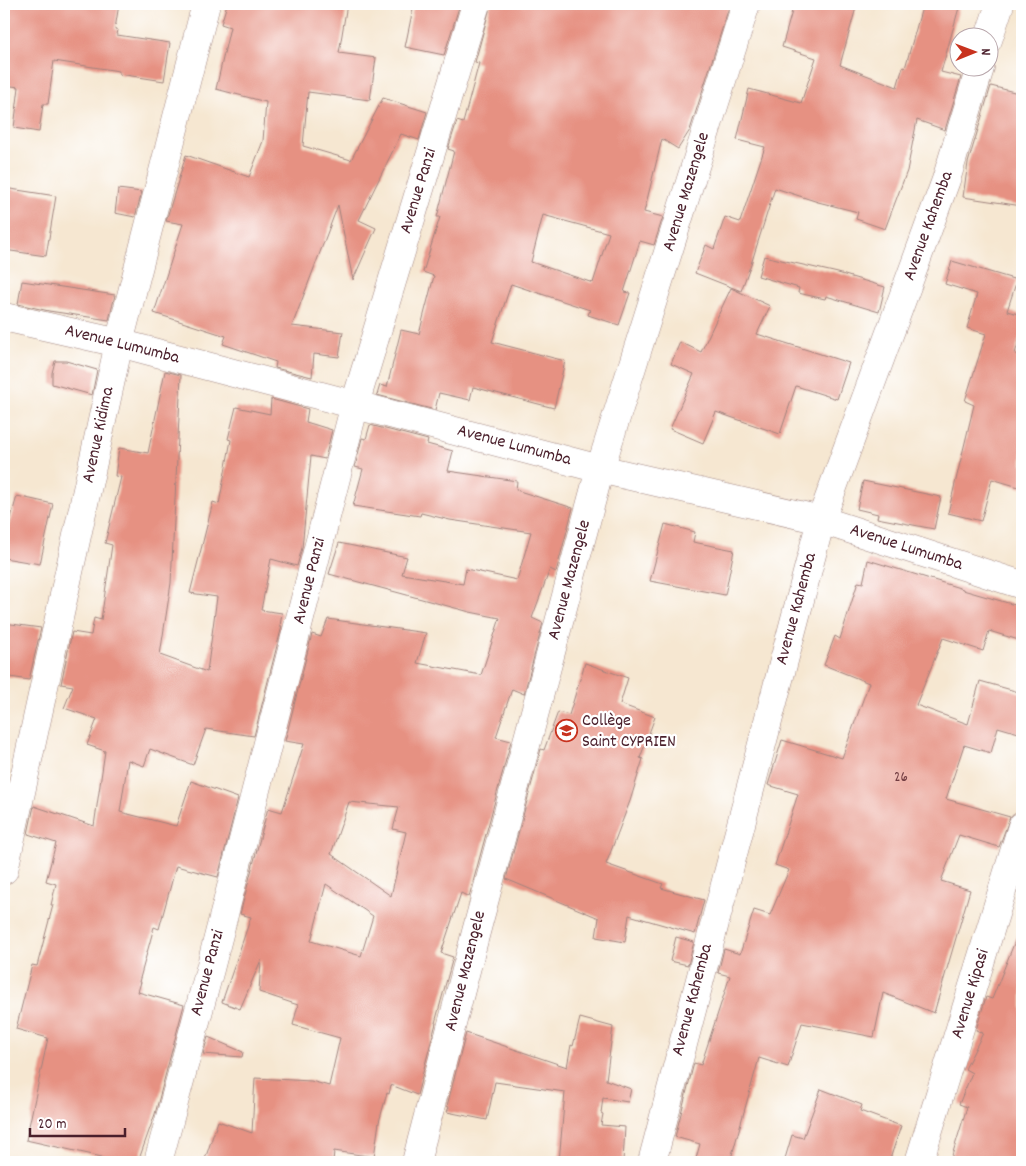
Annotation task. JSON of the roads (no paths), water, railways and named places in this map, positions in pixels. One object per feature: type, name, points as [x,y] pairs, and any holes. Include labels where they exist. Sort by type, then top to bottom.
[{"type":"street","name":"Avenue Kidima","points":[[4,870],[119,343],[206,4]]},
{"type":"street","name":"Avenue Panzi","points":[[158,1162],[355,404],[476,4]]},
{"type":"street","name":"Avenue Mazengele","points":[[416,1162],[600,469],[746,4]]},
{"type":"street","points":[[992,28],[1000,4]]},
{"type":"street","name":"Avenue Kahemba","points":[[652,1162],[821,520],[946,180],[977,78]]},
{"type":"street","name":"Avenue Lumumba","points":[[4,317],[119,343],[600,469],[821,520],[1022,585]]},
{"type":"street","name":"Avenue Kipasi","points":[[919,1162],[1022,826]]},
{"type":"place","name":"Collège Saint CYPRIEN","points":[[566,731]]}]
